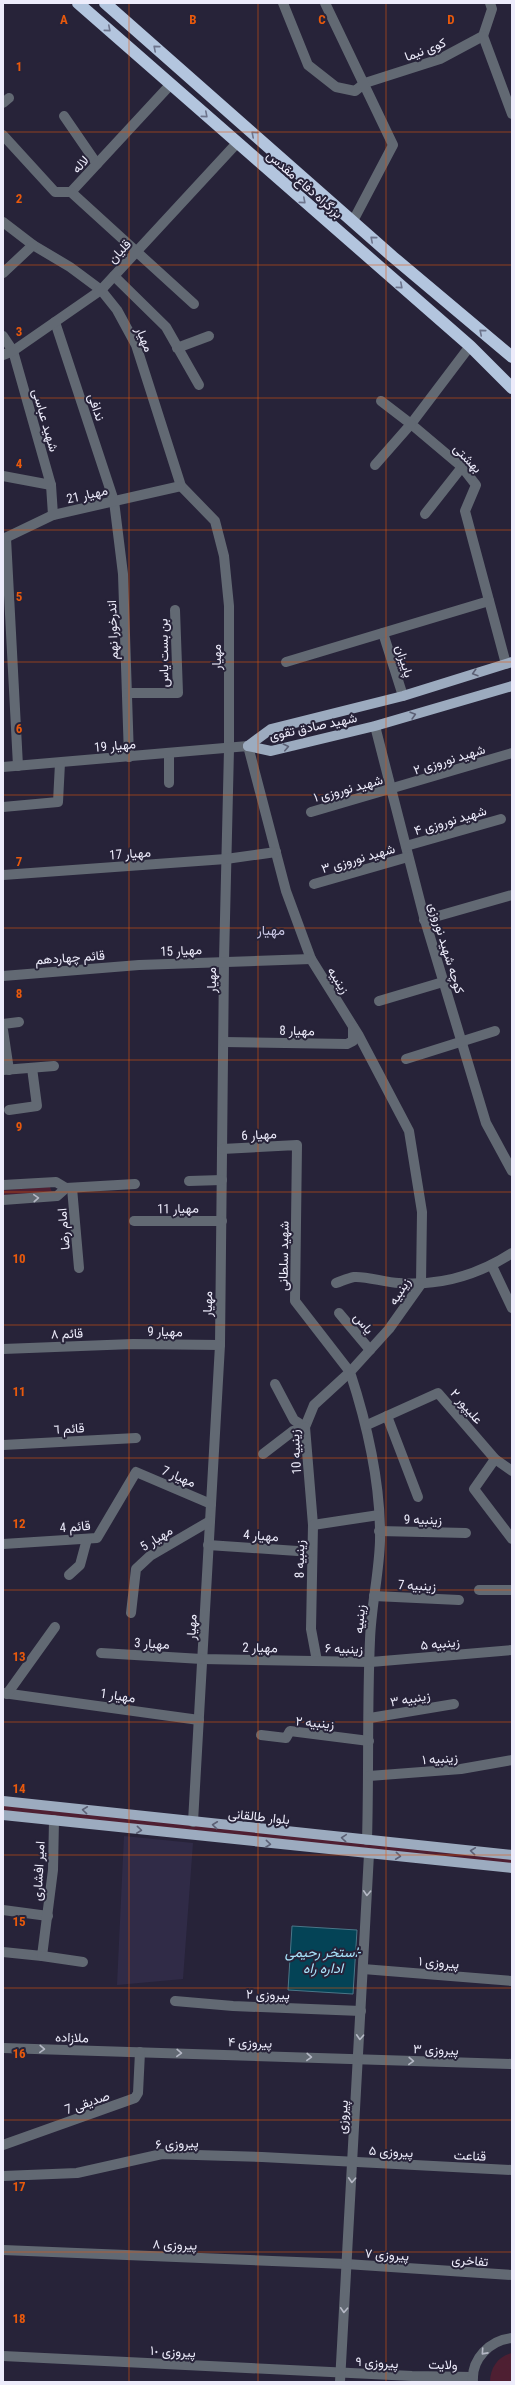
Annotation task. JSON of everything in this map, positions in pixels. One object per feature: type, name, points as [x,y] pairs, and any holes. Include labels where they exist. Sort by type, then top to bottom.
[{"type":"highway","name":"بزرگراه دفاع مقدس","points":[[78,3],[470,346],[512,388]]},
{"type":"highway","name":"بزرگراه دفاع مقدس","points":[[105,3],[353,221],[512,357]]},
{"type":"main road","name":"شهید صادق تقوی","points":[[248,746],[271,728],[402,696],[509,663]]},
{"type":"main road","name":"شهید صادق تقوی","points":[[248,746],[271,751],[375,726],[512,686]]},
{"type":"main road","name":"بلوار طالقانی","points":[[3,1801],[251,1829],[512,1855]]},
{"type":"main road","name":"بلوار طالقانی","points":[[3,1815],[250,1842],[512,1868]]},
{"type":"main road","points":[[250,1842],[251,1829]]},
{"type":"street","name":"کوی نیما","points":[[283,3],[308,65],[336,87],[355,91],[364,83],[440,59],[482,36]]},
{"type":"street","points":[[325,3],[393,145],[353,221]]},
{"type":"street","points":[[492,5],[482,36],[512,114]]},
{"type":"street","name":"لاله","points":[[3,134],[55,192],[71,192],[171,84]]},
{"type":"street","points":[[64,116],[97,164]]},
{"type":"street","name":"قلیان","points":[[3,355],[13,351],[101,290],[237,143]]},
{"type":"street","points":[[71,192],[194,304]]},
{"type":"street","name":"مهیار","points":[[3,222],[33,245],[70,267],[101,290],[117,310],[136,345],[181,486],[215,521],[224,556],[229,606],[229,749],[224,960],[220,1345],[193,1822]]},
{"type":"street","points":[[3,273],[33,245]]},
{"type":"street","points":[[114,276],[166,328],[199,385]]},
{"type":"street","name":"ندافی","points":[[55,322],[114,501]]},
{"type":"street","name":"شهید عباسی","points":[[3,336],[13,351],[52,484],[53,515]]},
{"type":"street","points":[[177,348],[209,336]]},
{"type":"street","points":[[375,465],[411,424],[470,346]]},
{"type":"street","name":"بهشتی","points":[[381,400],[462,467],[476,486],[465,511],[489,601],[509,663]]},
{"type":"street","points":[[425,514],[462,467]]},
{"type":"street","points":[[3,476],[52,484]]},
{"type":"street","name":"مهیار 21","points":[[4,539],[53,515],[181,486]]},
{"type":"street","name":"اندرخورا نهم","points":[[114,501],[123,574],[129,757]]},
{"type":"street","points":[[4,539],[18,766]]},
{"type":"street","points":[[286,662],[489,601]]},
{"type":"street","name":"بن بست یاس","points":[[127,693],[178,693],[175,610]]},
{"type":"street","name":"پاییزان","points":[[383,633],[402,696]]},
{"type":"street","name":"کوچه شهید نوروزی","points":[[375,726],[393,790],[424,920],[486,1123],[512,1171]]},
{"type":"street","name":"مهیار 19","points":[[3,767],[229,749],[248,746]]},
{"type":"street","name":"زینبیه","points":[[248,746],[286,891],[311,959],[352,1025],[409,1132],[422,1212],[420,1284],[389,1329],[350,1372],[367,1425],[378,1486],[379,1531],[370,1640],[370,1742],[367,1840]]},
{"type":"street","points":[[169,754],[169,783]]},
{"type":"street","name":"شهید نوروزی ۲","points":[[393,790],[512,754]]},
{"type":"street","points":[[3,808],[58,802],[60,763]]},
{"type":"street","name":"شهید نوروزی ۱","points":[[311,812],[393,790]]},
{"type":"street","name":"شهید نوروزی ۴","points":[[406,846],[501,819]]},
{"type":"street","name":"مهیار 17","points":[[3,875],[226,859],[276,852]]},
{"type":"street","name":"شهید نوروزی ۳","points":[[314,884],[408,857]]},
{"type":"street","points":[[424,920],[512,895]]},
{"type":"street","name":"مهیار 15","points":[[139,965],[224,960],[311,959]]},
{"type":"street","name":"قائم چهاردهم","points":[[3,976],[139,965]]},
{"type":"street","points":[[379,1001],[444,982]]},
{"type":"street","points":[[3,1024],[19,1022]]},
{"type":"street","name":"مهیار 8","points":[[224,1042],[347,1044],[353,1041],[352,1025]]},
{"type":"street","points":[[3,1030],[6,1070],[54,1066]]},
{"type":"street","points":[[406,1059],[495,1031]]},
{"type":"street","points":[[9,1110],[37,1106],[32,1068]]},
{"type":"street","name":"مهیار 6","points":[[222,1149],[297,1145]]},
{"type":"street","name":"شهید سلطانی","points":[[297,1145],[295,1301],[350,1372]]},
{"type":"street","points":[[189,1180],[222,1180]]},
{"type":"street","points":[[3,1185],[56,1182],[69,1188],[135,1184]]},
{"type":"street","points":[[3,1200],[57,1196],[69,1188]]},
{"type":"street","name":"امام رضا","points":[[69,1188],[79,1268]]},
{"type":"street","name":"مهیار 11","points":[[134,1222],[222,1220]]},
{"type":"street","points":[[336,1283],[354,1277],[398,1284],[420,1284],[458,1278],[492,1266],[512,1253]]},
{"type":"street","points":[[492,1266],[512,1308]]},
{"type":"street","name":"یاس","points":[[339,1313],[370,1350]]},
{"type":"street","name":"مهیار 9","points":[[133,1344],[220,1345]]},
{"type":"street","name":"قائم ٨","points":[[3,1349],[133,1344]]},
{"type":"street","name":"زینبیه 10","points":[[313,1525],[305,1427],[314,1405],[350,1372]]},
{"type":"street","points":[[276,1384],[294,1420],[305,1427]]},
{"type":"street","name":"علیپور ۲","points":[[367,1425],[438,1393],[495,1458]]},
{"type":"street","points":[[387,1416],[418,1497]]},
{"type":"street","points":[[263,1454],[293,1431],[305,1427]]},
{"type":"street","name":"قائم ٦","points":[[3,1445],[136,1438]]},
{"type":"street","points":[[512,1471],[495,1458],[474,1489],[512,1539]]},
{"type":"street","name":"مهیار 7","points":[[136,1472],[211,1504]]},
{"type":"street","name":"قائم 4","points":[[3,1544],[97,1538],[136,1472]]},
{"type":"street","name":"زینبیه 8","points":[[317,1661],[311,1629],[313,1525],[379,1514]]},
{"type":"street","name":"مهیار 5","points":[[132,1613],[136,1569],[150,1556],[210,1521]]},
{"type":"street","name":"زینبیه 9","points":[[379,1531],[466,1533]]},
{"type":"street","points":[[69,1575],[80,1565],[87,1539]]},
{"type":"street","name":"مهیار 4","points":[[208,1545],[312,1552]]},
{"type":"street","points":[[480,1590],[512,1590]]},
{"type":"street","name":"زینبیه 7","points":[[374,1596],[459,1600]]},
{"type":"street","points":[[5,1693],[55,1627]]},
{"type":"street","name":"زینبیه ۵","points":[[370,1662],[512,1650]]},
{"type":"street","name":"مهیار 3","points":[[101,1653],[202,1659]]},
{"type":"street","name":"مهیار 2","points":[[202,1659],[317,1661]]},
{"type":"street","name":"زینبیه ۶","points":[[317,1661],[370,1662]]},
{"type":"street","name":"مهیار 1","points":[[5,1693],[199,1720]]},
{"type":"street","name":"زینبیه ۳","points":[[370,1718],[454,1704]]},
{"type":"street","name":"زینبیه ۲","points":[[261,1735],[286,1738],[290,1731],[370,1742]]},
{"type":"street","name":"زینبیه ۱","points":[[369,1776],[462,1770],[512,1760]]},
{"type":"street","name":"امیر افشاری","points":[[42,1956],[53,1870],[54,1820]]},
{"type":"street","name":"پیروزی","points":[[341,2377],[369,1854]]},
{"type":"street","points":[[3,1910],[48,1916]]},
{"type":"street","points":[[3,1952],[84,1962]]},
{"type":"street","name":"پیروزی ١","points":[[363,1969],[512,1981]]},
{"type":"street","name":"پیروزی ٢","points":[[175,2001],[233,2006],[361,2011]]},
{"type":"street","name":"ملازاده","points":[[3,2048],[140,2052]]},
{"type":"street","name":"پیروزی ۴","points":[[140,2052],[358,2059]]},
{"type":"street","name":"صدیقی 7","points":[[3,2145],[135,2098],[138,2092],[140,2052]]},
{"type":"street","name":"پیروزی ٣","points":[[358,2059],[512,2064]]},
{"type":"street","name":"پیروزی ۶","points":[[3,2176],[44,2176],[77,2173],[162,2154],[353,2162]]},
{"type":"street","name":"پیروزی ۵","points":[[353,2162],[427,2166]]},
{"type":"street","name":"قناعت","points":[[427,2166],[512,2170]]},
{"type":"street","name":"پیروزی ٨","points":[[3,2250],[346,2264]]},
{"type":"street","name":"پیروزی ٧","points":[[346,2264],[426,2270]]},
{"type":"street","name":"تفاخری","points":[[426,2270],[512,2275]]},
{"type":"street","points":[[473,2380],[480,2356],[487,2348],[496,2342],[512,2338]]},
{"type":"street","name":"پیروزی ١٠","points":[[3,2356],[341,2377]]},
{"type":"street","name":"پیروزی ٩","points":[[341,2377],[412,2376]]},
{"type":"street","name":"ولایت","points":[[412,2376],[473,2380]]},
{"type":"shaded area","points":[[50,1187],[52,1192],[3,1195],[3,1190]]},
{"type":"shaded area","points":[[3,1803],[512,1857],[512,1866],[3,1812]]},
{"type":"shaded area","points":[[124,1836],[193,1843],[183,1979],[117,1985]]},
{"type":"shaded area","points":[[512,2353],[512,2382],[490,2382],[491,2372],[496,2363],[503,2357]]},
{"type":"water","name":"استخر رحیمی- اداره راه","points":[[292,1926],[357,1930],[353,1994],[288,1990]]},
{"type":"district","name":"مهیار","points":[[271,930]]}]
